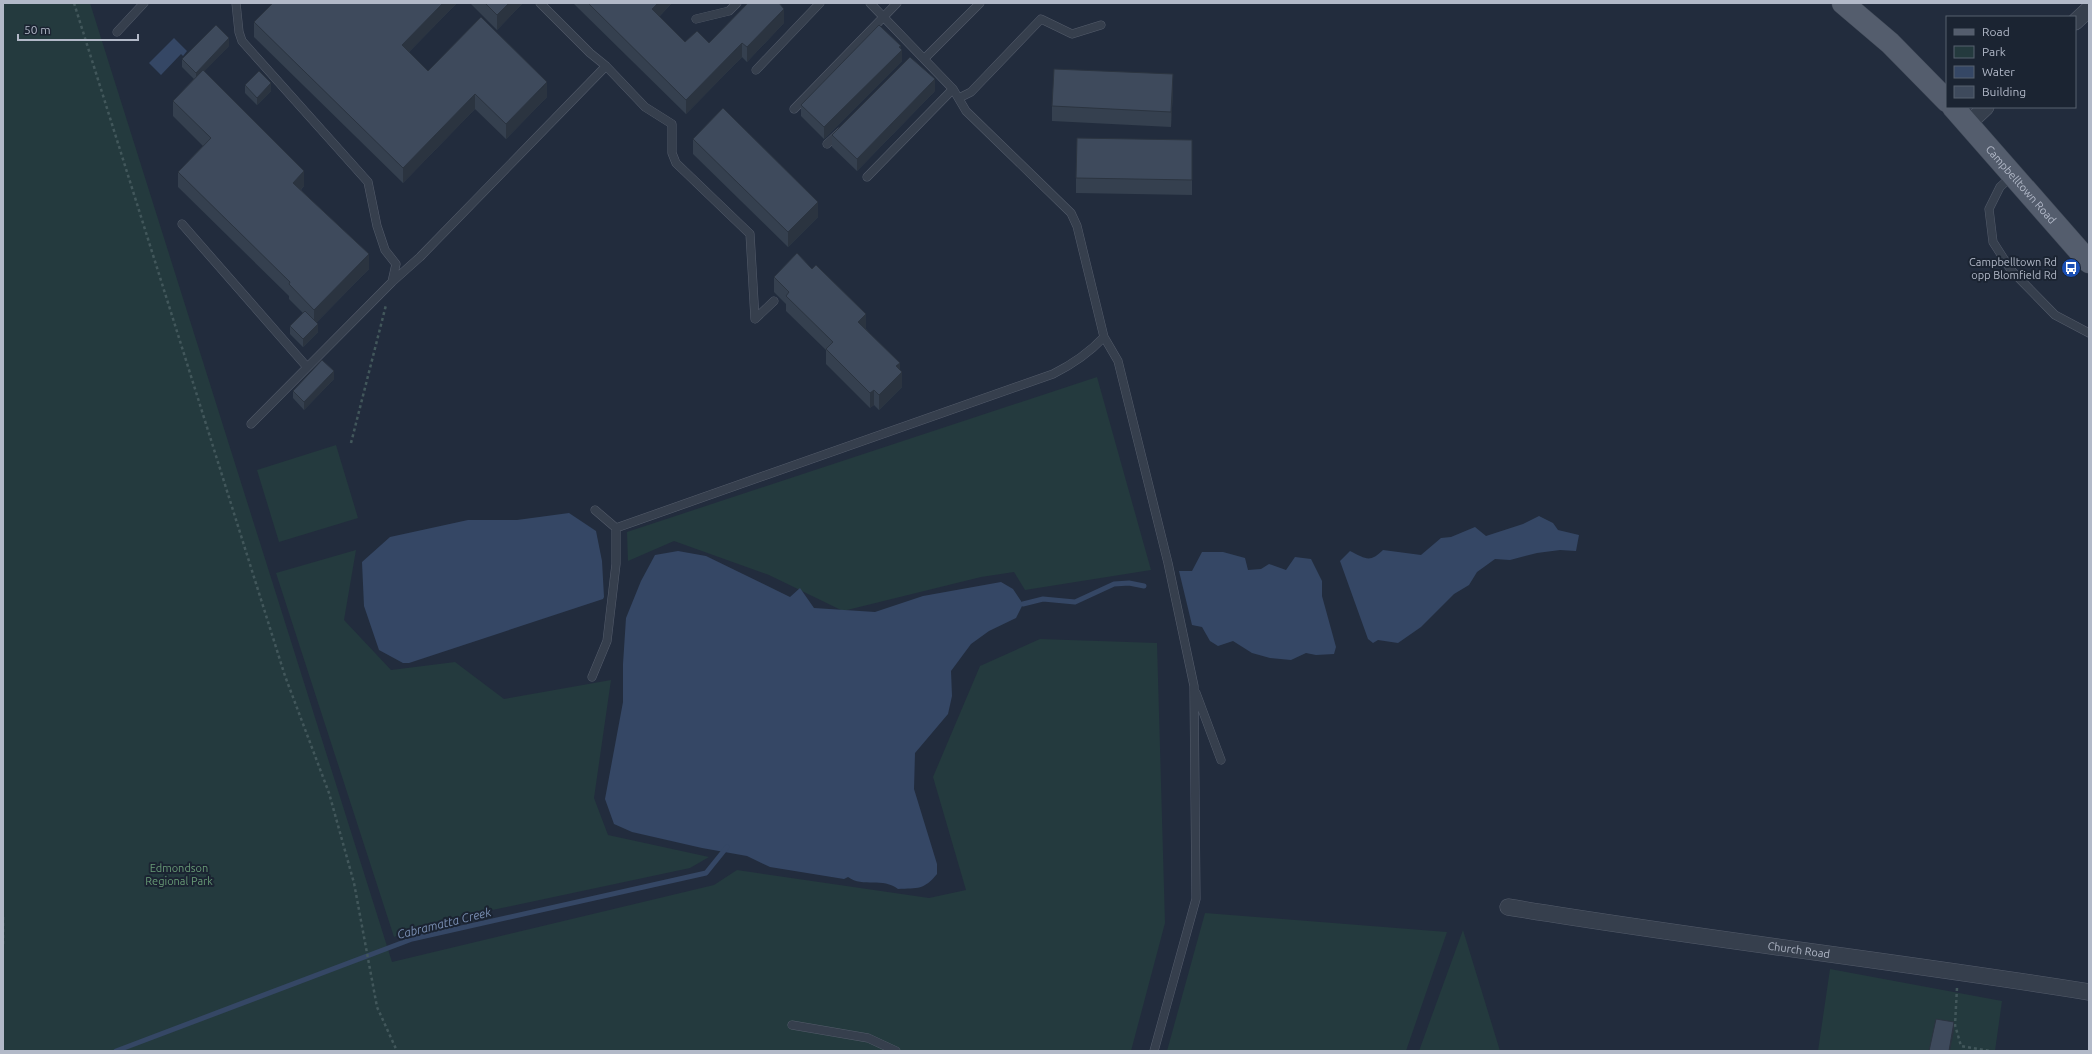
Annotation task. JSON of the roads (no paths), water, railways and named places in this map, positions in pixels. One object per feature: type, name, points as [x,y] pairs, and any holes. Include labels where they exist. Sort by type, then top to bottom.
[{"type":"main road","points":[[1843,3],[1890,43],[1946,100]]},
{"type":"main road","name":"Campbelltown Road","points":[[1954,108],[1969,123],[2089,262]]},
{"type":"street","points":[[2076,21],[2089,9]]},
{"type":"street","points":[[1969,123],[1985,108]]},
{"type":"street","name":"Church Road","points":[[1508,907],[1624,926],[1960,972],[2089,992]]},
{"type":"lane","points":[[117,32],[144,3]]},
{"type":"lane","points":[[236,3],[239,32],[242,41],[368,182],[377,226],[385,250],[396,264],[392,282]]},
{"type":"lane","points":[[540,3],[590,53],[606,66],[645,107],[672,124],[672,153],[676,164],[750,234],[754,319],[774,301]]},
{"type":"lane","points":[[696,19],[729,11],[737,3]]},
{"type":"lane","points":[[756,70],[820,3]]},
{"type":"lane","points":[[870,3],[884,17],[915,55],[924,59],[953,90],[966,111],[1071,213],[1077,226],[1104,337],[1118,361],[1168,563],[1188,650],[1194,686],[1196,899],[1154,1051]]},
{"type":"lane","points":[[794,109],[897,3]]},
{"type":"lane","points":[[924,59],[980,3]]},
{"type":"lane","points":[[959,98],[971,92],[1041,19],[1072,34],[1101,25]]},
{"type":"lane","points":[[251,424],[392,282],[420,258],[606,66]]},
{"type":"lane","points":[[867,177],[953,90]]},
{"type":"lane","points":[[828,144],[843,128]]},
{"type":"lane","points":[[2013,175],[2000,187],[1989,209],[1993,242],[2011,270],[2055,315],[2089,333]]},
{"type":"lane","points":[[182,224],[307,367]]},
{"type":"lane","points":[[616,528],[1053,374],[1070,365],[1090,351],[1104,337]]},
{"type":"lane","points":[[592,677],[607,641],[616,564],[616,528],[595,510]]},
{"type":"lane","points":[[1194,686],[1221,760]]},
{"type":"lane","points":[[792,1025],[868,1038],[896,1051]]},
{"type":"water","points":[[174,38],[187,51],[183,56],[181,54],[161,75],[149,63]]},
{"type":"water","points":[[569,513],[596,531],[602,561],[603,599],[409,663],[403,663],[379,650],[364,606],[362,562],[390,537],[468,520],[517,520]]},
{"type":"water","points":[[1539,516],[1553,523],[1558,530],[1579,535],[1576,551],[1560,550],[1537,553],[1510,560],[1495,559],[1477,572],[1469,585],[1454,594],[1421,627],[1398,643],[1378,640],[1373,643],[1368,639],[1340,561],[1350,551],[1364,558],[1375,557],[1383,550],[1421,555],[1441,538],[1451,537],[1475,527],[1486,536],[1523,524]]},
{"type":"water","points":[[678,551],[706,556],[790,597],[800,588],[814,608],[875,612],[923,596],[1001,582],[1013,589],[1023,604],[1016,618],[989,631],[971,644],[951,671],[952,696],[948,714],[915,753],[914,789],[937,864],[937,874],[924,886],[898,889],[892,885],[860,882],[848,877],[844,879],[770,867],[747,856],[702,848],[632,832],[614,824],[605,799],[623,702],[623,664],[626,618],[641,581],[655,555]]},
{"type":"water","points":[[1202,552],[1223,552],[1245,558],[1248,570],[1261,569],[1269,564],[1286,570],[1295,557],[1311,559],[1322,581],[1322,596],[1336,647],[1334,654],[1316,655],[1306,653],[1291,660],[1270,658],[1252,653],[1233,641],[1218,646],[1210,641],[1202,627],[1192,625],[1179,571],[1192,571]]},
{"type":"waterway","points":[[1023,604],[1043,599],[1075,602],[1114,584],[1129,583],[1144,586]]},
{"type":"waterway","name":"Cabramatta Creek","points":[[116,1051],[412,939],[706,873],[727,847]]},
{"type":"place","name":"Campbelltown Rd opp Blomfield Rd","points":[[2071,268]]},
{"type":"park label","name":"Edmondson Regional Park","points":[[179,874]]}]
